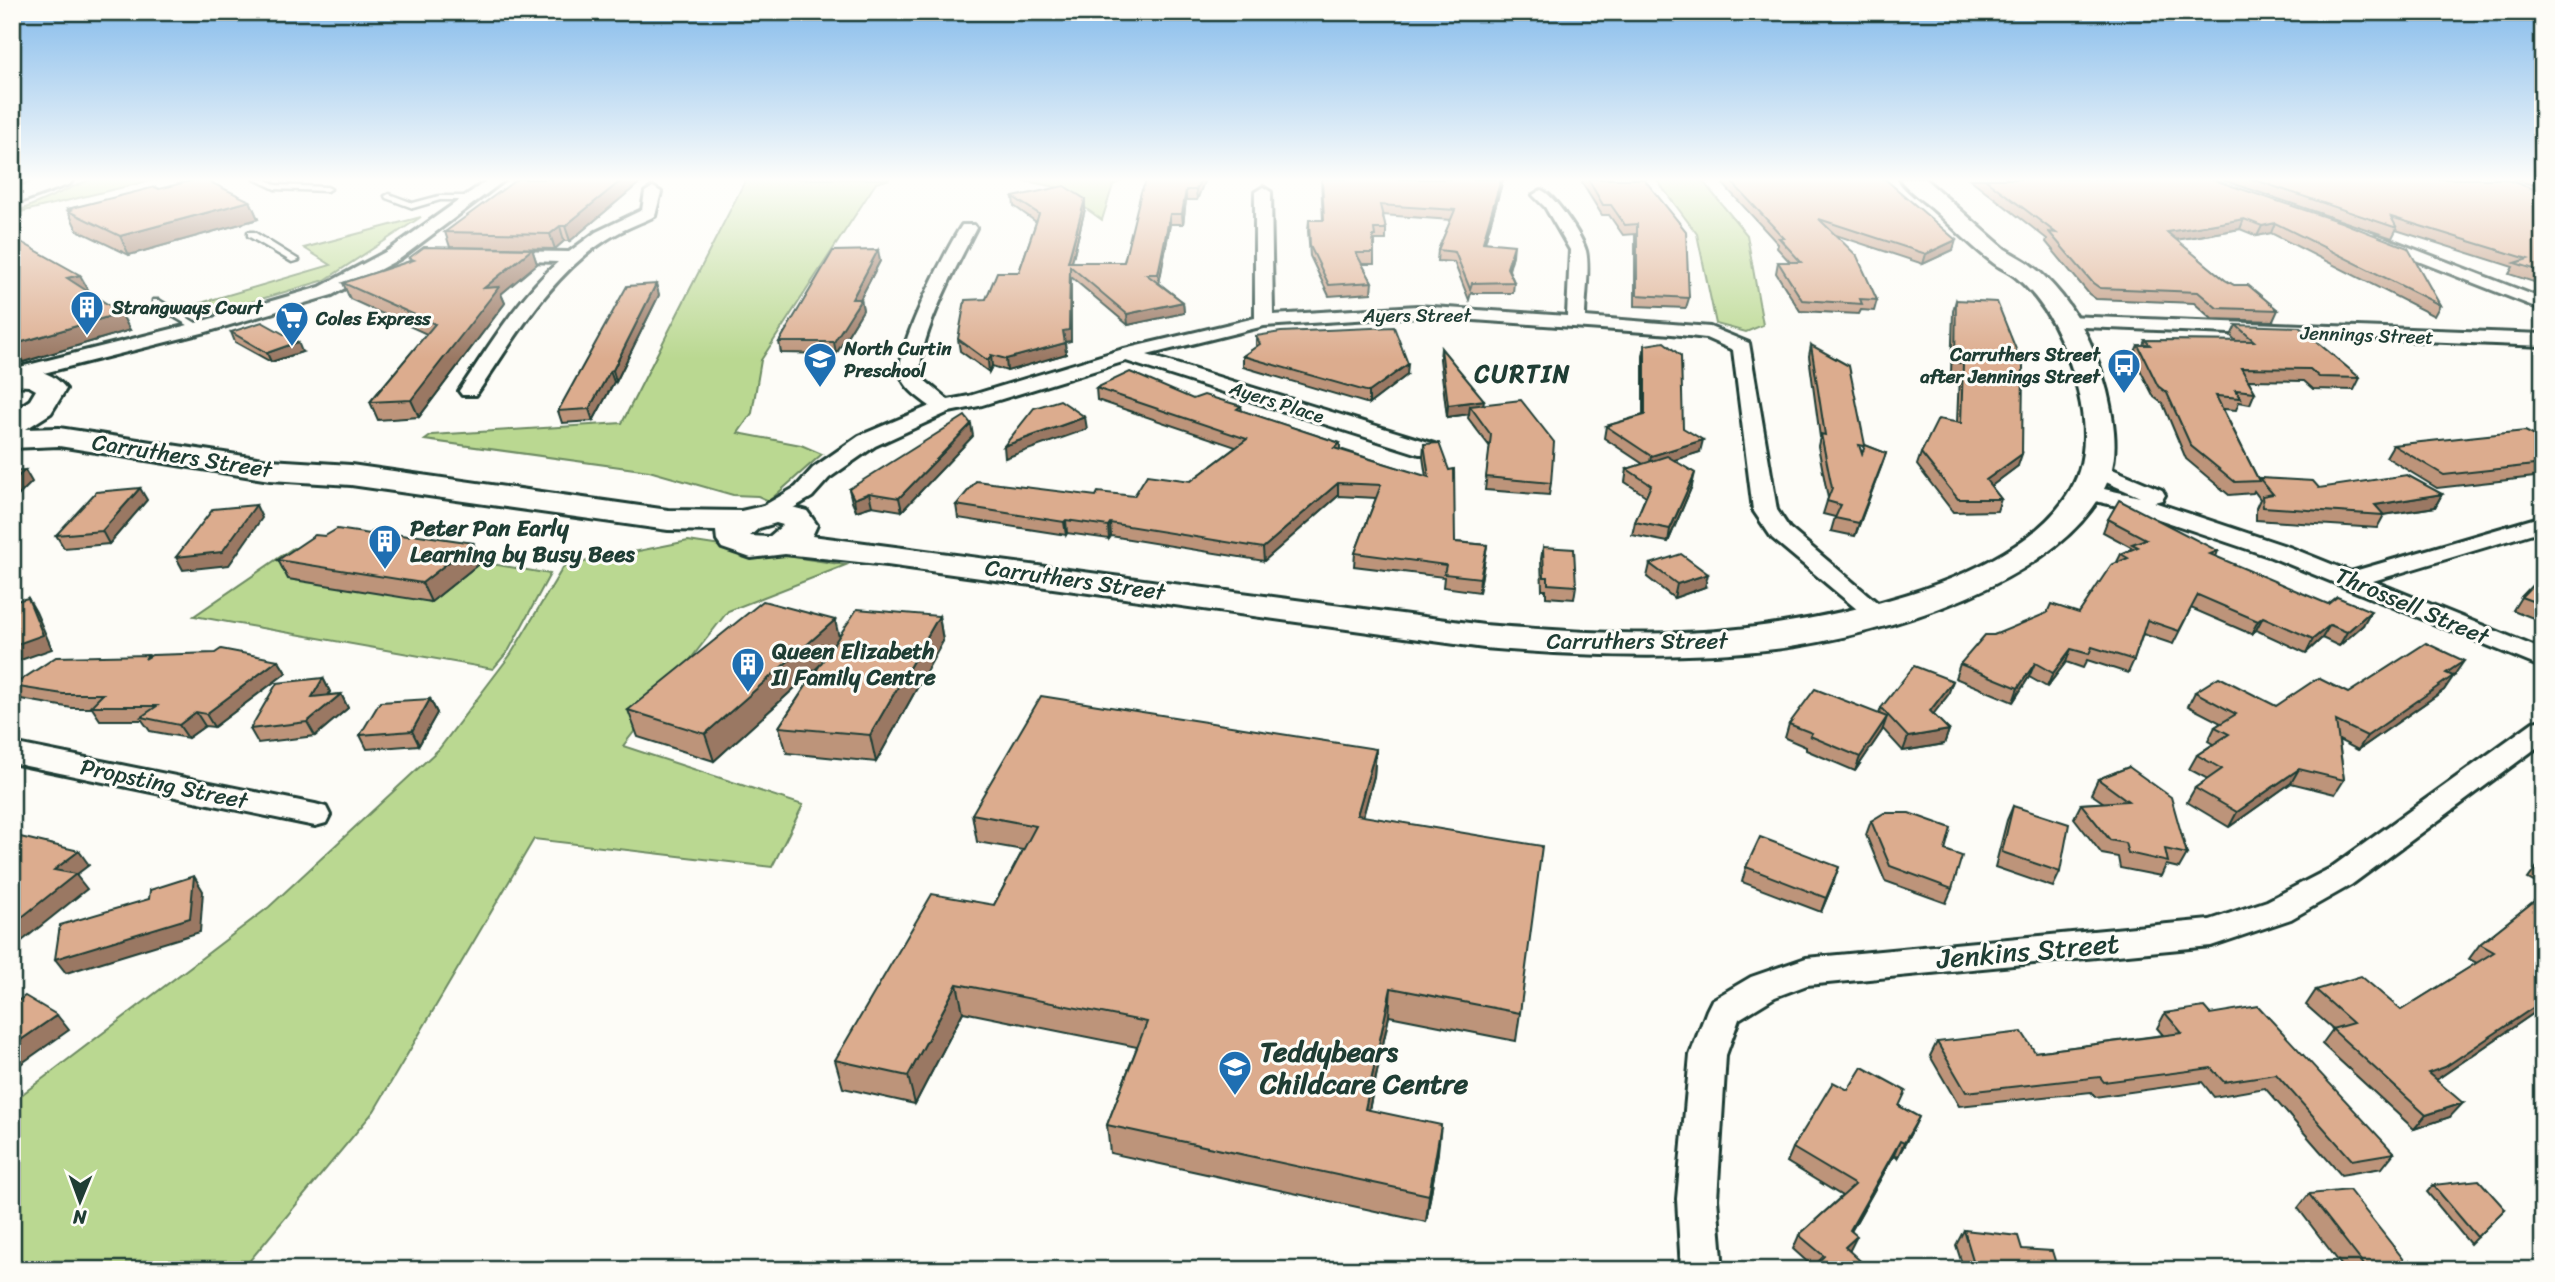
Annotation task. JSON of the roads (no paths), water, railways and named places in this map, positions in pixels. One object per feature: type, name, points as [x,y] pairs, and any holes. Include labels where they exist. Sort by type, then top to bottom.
[{"type":"main road","points":[[1980,239],[2005,261],[2025,271],[2044,292],[2075,338],[2091,384],[2098,432],[2092,481]]},
{"type":"main road","points":[[1999,239],[2024,260],[2025,271]]},
{"type":"main road","points":[[12,375],[33,378],[48,384],[51,389],[48,401],[22,419]]},
{"type":"main road","name":"Carruthers Street","points":[[22,419],[297,454],[351,475]]},
{"type":"main road","name":"Carruthers Street","points":[[12,439],[59,437],[270,470],[351,475],[668,520],[775,522],[909,556],[1402,627],[1543,642],[1675,645],[1801,634],[1880,616],[1938,596],[2029,551],[2059,527],[2092,481]]},
{"type":"street","points":[[12,375],[199,328],[326,291],[396,254],[417,239]]},
{"type":"street","points":[[469,391],[518,315],[595,239]]},
{"type":"street","points":[[944,407],[913,381],[908,370],[917,337],[963,239]]},
{"type":"street","points":[[1263,239],[1264,321]]},
{"type":"street","points":[[1571,239],[1578,250],[1576,320]]},
{"type":"street","points":[[2373,239],[2543,304]]},
{"type":"street","points":[[396,254],[420,254]]},
{"type":"street","points":[[479,254],[574,257]]},
{"type":"street","name":"Ayers Street","points":[[775,522],[821,473],[867,441],[944,407],[972,402],[1127,354],[1264,321],[1417,311],[1576,320],[1710,333],[1742,347],[1765,510],[1780,533],[1880,616]]},
{"type":"street","name":"Jennings Street","points":[[2066,323],[2543,340]]},
{"type":"street","points":[[51,389],[93,366],[150,348],[199,328]]},
{"type":"street","name":"Ayers Place","points":[[1127,354],[1426,449]]},
{"type":"street","name":"Throssell Street","points":[[2092,481],[2142,505],[2280,552],[2543,660]]},
{"type":"street","points":[[2351,580],[2543,523]]},
{"type":"street","name":"Jenkins Street","points":[[1702,1270],[1697,1199],[1708,1055],[1725,1010],[1763,987],[1806,972],[2211,933],[2278,910],[2340,877],[2543,729]]},
{"type":"street","name":"Propsting Street","points":[[12,753],[315,815]]},
{"type":"lane","points":[[259,239],[295,260]]},
{"type":"lane","points":[[156,302],[199,328]]},
{"type":"place","name":"Strangways Court","points":[[87,337]]},
{"type":"place","name":"Coles Express","points":[[292,348]]},
{"type":"place","name":"North Curtin Preschool","points":[[820,389]]},
{"type":"place","name":"Carruthers Street after Jennings Street","points":[[2124,395]]},
{"type":"place","name":"Peter Pan Early Learning by Busy Bees","points":[[385,571]]},
{"type":"place","name":"Queen Elizabeth II Family Centre","points":[[748,694]]},
{"type":"place","name":"Teddybears Childcare Centre","points":[[1235,1097]]},
{"type":"district","name":"CURTIN","points":[[1523,374]]}]
